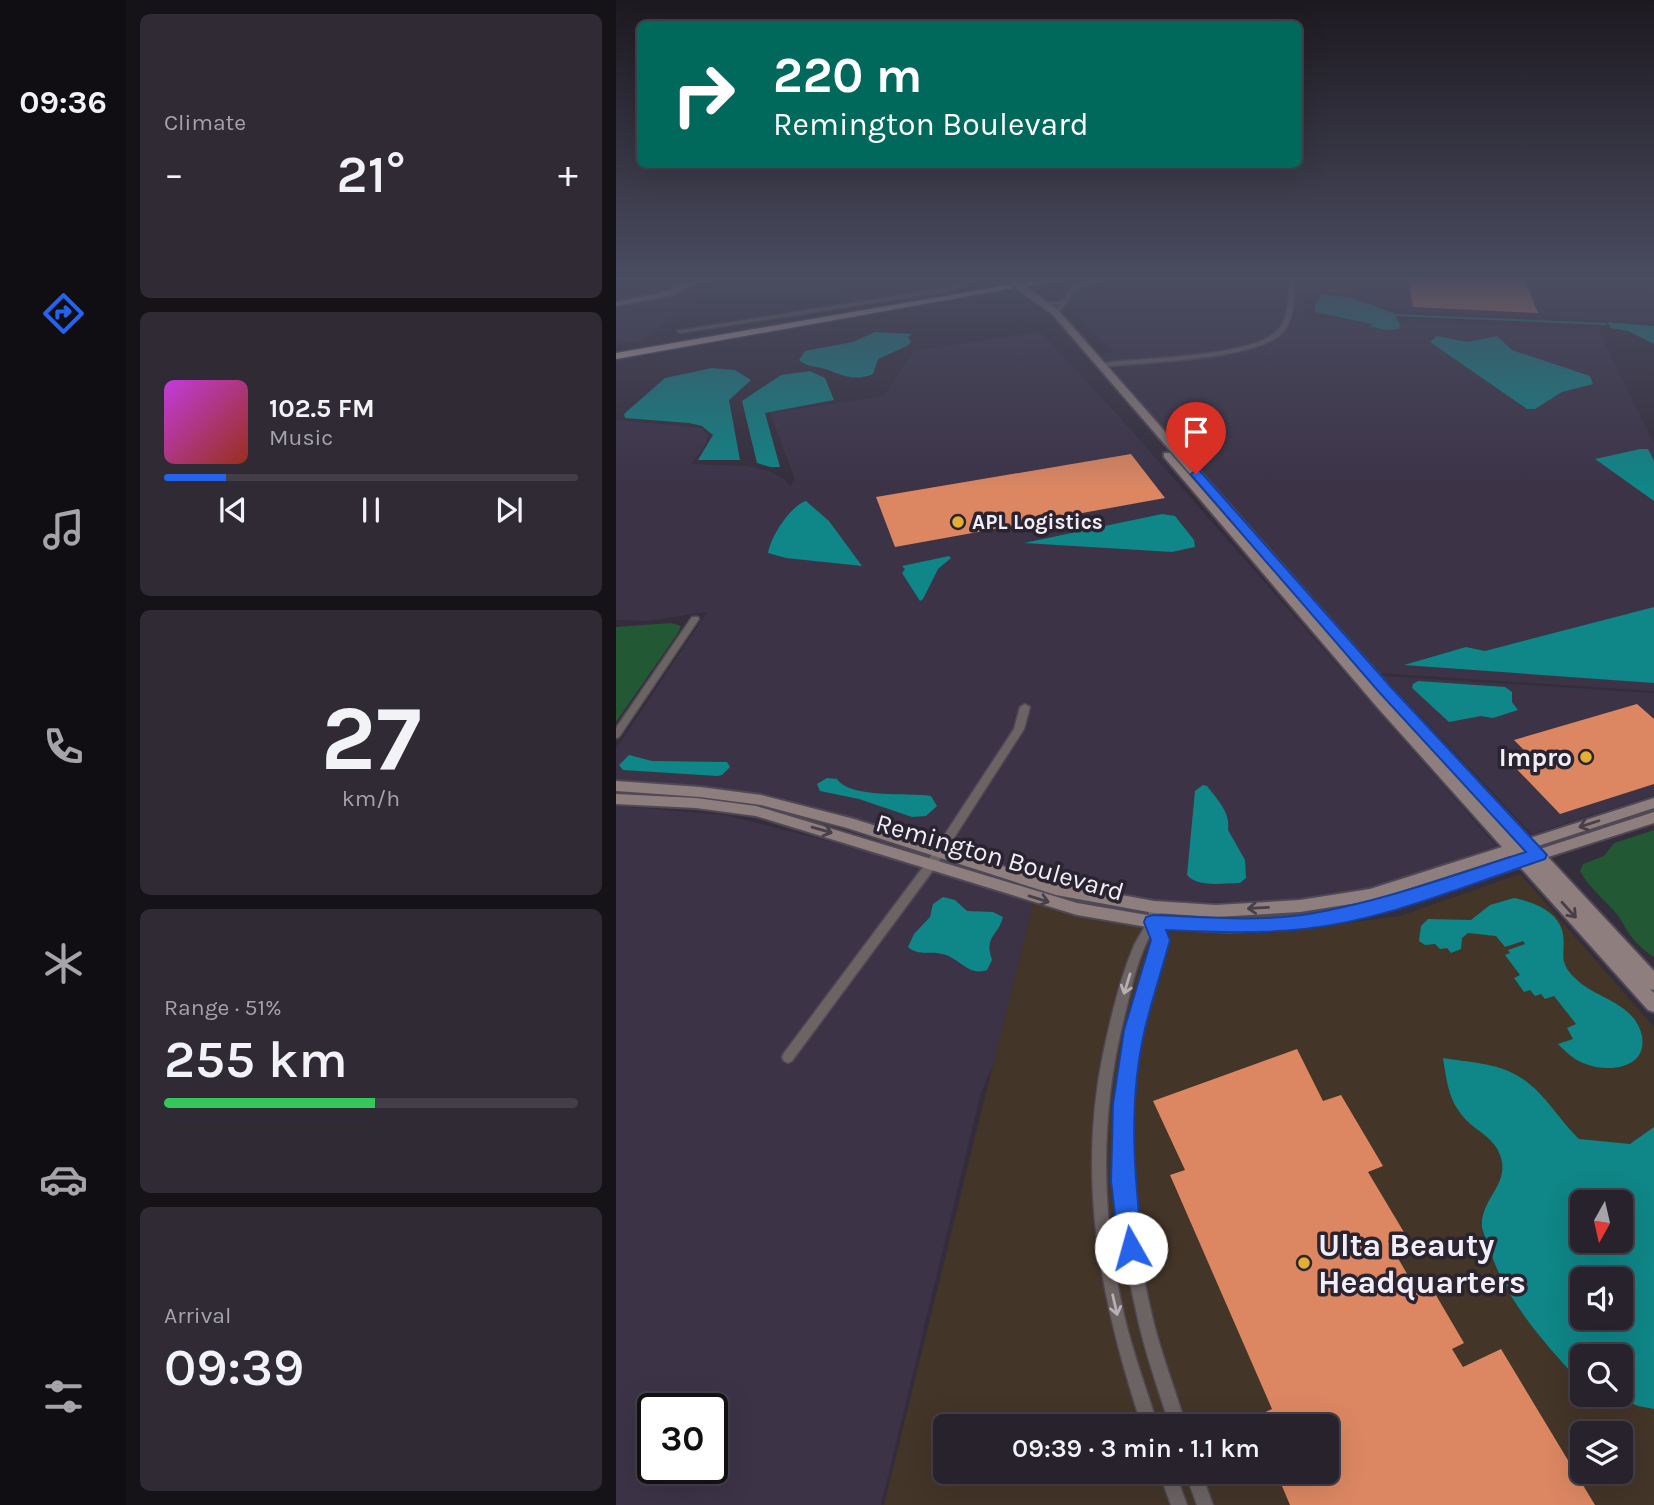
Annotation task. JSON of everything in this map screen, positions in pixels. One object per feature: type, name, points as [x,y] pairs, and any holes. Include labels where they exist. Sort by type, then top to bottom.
[{"type":"highway","points":[[616,352],[639,348]]},
{"type":"highway","points":[[616,362],[686,348]]},
{"type":"main road","points":[[1077,348],[1382,704],[1654,983]]},
{"type":"main road","points":[[1086,348],[1526,852],[1654,1005]]},
{"type":"main road","name":"Remington Boulevard","points":[[616,786],[700,792],[761,800],[849,823],[934,859],[1077,909],[1154,915],[1307,905],[1370,895],[1654,817]]},
{"type":"main road","name":"Remington Boulevard","points":[[616,799],[696,803],[756,811],[934,859]]},
{"type":"main road","name":"Remington Boulevard","points":[[1526,852],[1654,803]]},
{"type":"street","points":[[1101,365],[1244,348]]},
{"type":"street","points":[[616,736],[695,619]]},
{"type":"street","points":[[788,1057],[934,859],[1019,729],[1025,707]]},
{"type":"street","points":[[1146,1414],[1122,1336],[1103,1253],[1097,1185],[1098,1125],[1103,1077],[1114,1028],[1142,936],[1154,915]]},
{"type":"street","points":[[1154,915],[1161,940],[1134,1030],[1125,1080],[1123,1181],[1131,1248],[1147,1326],[1174,1414]]},
{"type":"street","points":[[1171,1484],[1179,1505]]},
{"type":"street","points":[[1197,1484],[1205,1505]]},
{"type":"shaded area","points":[[820,348],[902,348],[878,359],[873,374],[860,377],[848,377],[808,365],[799,360],[805,351]]},
{"type":"shaded area","points":[[931,348],[1055,348],[1117,414],[1496,846],[1366,890],[1285,902],[1162,901],[1082,887],[857,820],[763,796],[677,785],[616,782],[616,749],[707,612],[647,621],[616,620],[616,420],[702,428],[707,435],[707,442],[691,464],[747,466],[769,471],[784,479],[790,487],[795,479],[770,413],[884,396],[913,351]]},
{"type":"shaded area","points":[[1109,348],[1607,348],[1654,444],[1654,691],[1377,673],[1101,355],[1113,352]]},
{"type":"shaded area","points":[[1439,348],[1510,348],[1590,376],[1593,384],[1562,392],[1535,409],[1527,409]]},
{"type":"shaded area","points":[[712,368],[735,370],[751,380],[729,400],[740,460],[698,460],[713,435],[702,426],[625,418],[624,414],[665,378]]},
{"type":"shaded area","points":[[810,371],[825,378],[834,400],[765,413],[780,467],[757,463],[742,401],[781,375]]},
{"type":"shaded area","points":[[1648,449],[1654,461],[1654,501],[1595,459]]},
{"type":"shaded area","points":[[806,501],[829,521],[862,566],[786,558],[768,553],[782,523],[794,509]]},
{"type":"shaded area","points":[[1162,514],[1175,516],[1194,540],[1195,547],[1172,552],[1024,543]]},
{"type":"shaded area","points":[[949,556],[951,558],[938,569],[920,601],[902,573],[905,569],[902,566]]},
{"type":"shaded area","points":[[1654,607],[1654,683],[1404,665],[1466,647],[1485,651]]},
{"type":"shaded area","points":[[671,623],[681,626],[678,633],[616,722],[616,627]]},
{"type":"shaded area","points":[[1383,676],[1654,693],[1654,795],[1532,834]]},
{"type":"shaded area","points":[[1418,681],[1505,687],[1512,692],[1512,702],[1518,710],[1493,718],[1481,716],[1449,722],[1412,688]]},
{"type":"shaded area","points":[[629,755],[652,761],[727,762],[730,767],[717,776],[623,770],[619,765]]},
{"type":"shaded area","points":[[827,778],[837,779],[854,790],[931,796],[937,806],[926,816],[912,817],[859,799],[820,791],[817,784]]},
{"type":"shaded area","points":[[1203,785],[1207,786],[1222,806],[1228,830],[1245,860],[1246,878],[1240,883],[1204,883],[1187,875],[1195,791]]},
{"type":"shaded area","points":[[616,806],[725,815],[887,856],[1033,903],[994,1062],[980,1096],[881,1505],[616,1505]]},
{"type":"shaded area","points":[[1654,830],[1654,957],[1634,940],[1580,871],[1583,864],[1604,856],[1614,843]]},
{"type":"shaded area","points":[[1520,874],[1654,1027],[1654,1505],[884,1505],[1033,903],[1171,932],[1268,933],[1400,916]]},
{"type":"shaded area","points":[[943,897],[955,900],[967,911],[993,912],[1003,917],[991,941],[992,960],[987,970],[975,971],[946,955],[921,953],[908,947],[914,934],[930,917],[933,904]]},
{"type":"shaded area","points":[[1514,898],[1537,905],[1556,919],[1563,934],[1564,962],[1569,972],[1583,985],[1623,1008],[1638,1025],[1642,1047],[1632,1062],[1613,1068],[1592,1066],[1576,1059],[1558,1044],[1573,1039],[1567,1028],[1576,1024],[1554,996],[1545,999],[1541,994],[1535,996],[1530,990],[1524,992],[1514,978],[1520,975],[1505,955],[1510,953],[1508,950],[1525,944],[1523,941],[1505,947],[1496,936],[1468,933],[1462,938],[1461,949],[1451,953],[1447,948],[1440,949],[1435,944],[1425,945],[1419,941],[1421,926],[1428,919],[1471,920],[1490,905]]},
{"type":"shaded area","points":[[1443,1058],[1491,1066],[1518,1076],[1543,1097],[1579,1139],[1630,1144],[1654,1127],[1654,1409],[1633,1404],[1633,1344],[1570,1344],[1570,1371],[1515,1302],[1496,1266],[1482,1227],[1485,1209],[1502,1171],[1500,1153],[1490,1140],[1466,1120],[1453,1101]]},
{"type":"building","name":"APL Logistics","points":[[1131,454],[1165,498],[895,547],[876,497]]},
{"type":"building","name":"Impro","points":[[1637,704],[1654,719],[1654,784],[1560,814],[1508,760],[1528,754],[1514,740]]},
{"type":"building","name":"Ulta Beauty Headquarters","points":[[1297,1049],[1323,1101],[1341,1095],[1383,1166],[1368,1172],[1405,1234],[1388,1241],[1417,1291],[1430,1285],[1464,1343],[1452,1349],[1463,1367],[1501,1349],[1570,1464],[1570,1484],[1582,1484],[1595,1505],[1290,1505],[1281,1484],[1339,1484],[1339,1414],[1261,1414],[1272,1409],[1170,1175],[1185,1170],[1153,1101]]},
{"type":"place","name":"APL Logistics","points":[[958,522]]},
{"type":"place","name":"Impro","points":[[1586,757]]},
{"type":"place","name":"Ulta Beauty Headquarters","points":[[1304,1263]]},
{"type":"route","points":[[1131,1248],[1123,1181],[1125,1080],[1134,1030],[1161,940],[1153,922],[1231,926],[1306,921],[1382,906],[1538,855],[1384,689],[1196,474]]}]
